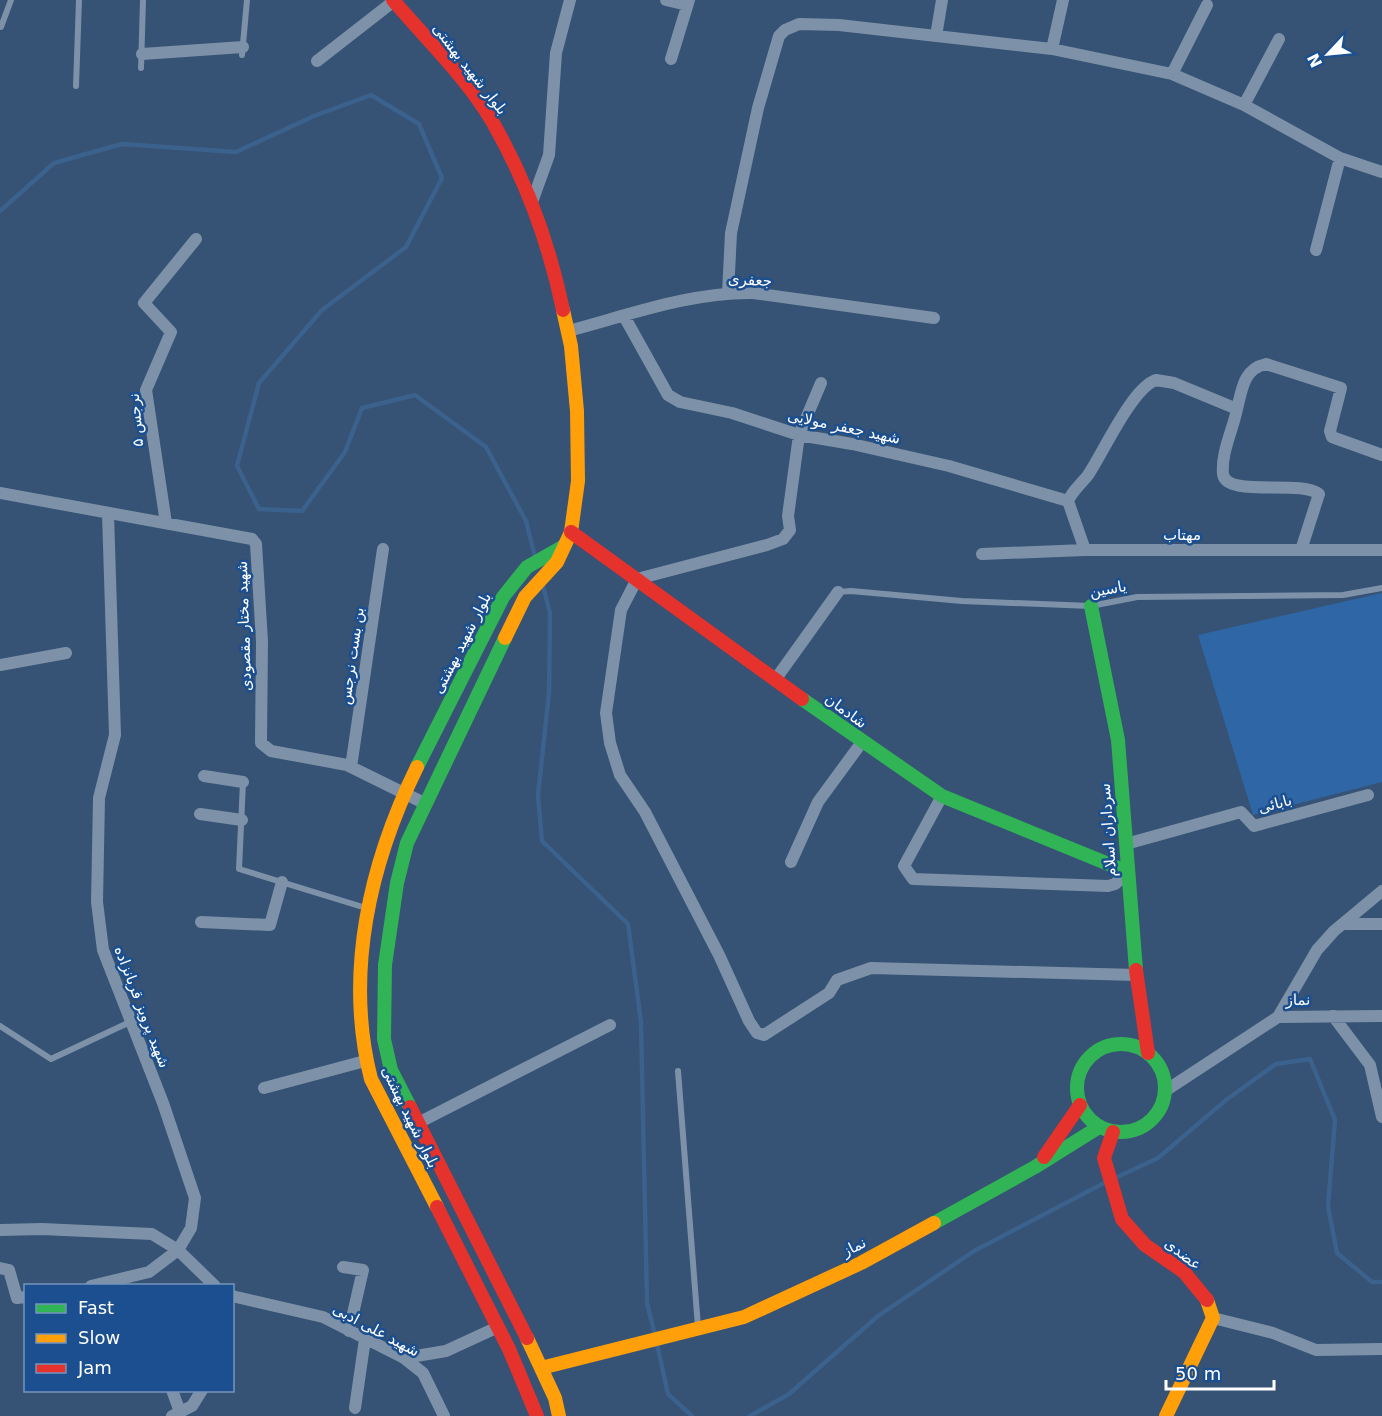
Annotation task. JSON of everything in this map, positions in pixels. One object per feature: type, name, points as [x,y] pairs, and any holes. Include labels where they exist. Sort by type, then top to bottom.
[{"type":"main road","name":"بلوار شهید بهشتی","points":[[394,0],[460,78],[491,120],[532,202],[555,270],[568,331],[577,411],[578,481],[571,532],[557,562],[525,597],[424,803],[407,843],[395,884],[383,957],[386,1056],[541,1368],[555,1398],[559,1416]]},
{"type":"main road","name":"شادمان","points":[[571,532],[862,742],[942,796],[1128,872]]},
{"type":"main road","name":"بلوار شهید بهشتی","points":[[537,1416],[498,1327],[371,1079],[365,1061],[362,956],[374,879],[387,835],[405,794],[510,585],[546,552],[564,546]]},
{"type":"main road","name":"سرداران اسلام","points":[[1091,606],[1118,740],[1136,975],[1148,1053]]},
{"type":"main road","points":[[1121,1044],[1135,1046],[1148,1053],[1164,1077],[1165,1091],[1162,1105],[1154,1118],[1128,1132],[1113,1132],[1099,1127],[1088,1118],[1080,1106],[1076,1091],[1078,1076],[1084,1063],[1094,1053],[1107,1046],[1121,1044]]},
{"type":"main road","points":[[1035,1167],[1080,1106]]},
{"type":"main road","name":"نماز","points":[[541,1368],[744,1317],[861,1263],[1035,1167],[1099,1127]]},
{"type":"main road","name":"عضدی","points":[[1113,1132],[1104,1158],[1109,1182],[1122,1219],[1145,1245],[1184,1272],[1206,1295],[1213,1318]]},
{"type":"main road","points":[[440,1214],[459,1204]]},
{"type":"main road","points":[[1166,1416],[1213,1318]]},
{"type":"street","points":[[317,61],[394,0]]},
{"type":"street","points":[[532,202],[549,155],[556,53],[570,0]]},
{"type":"street","points":[[666,0],[688,3],[671,59]]},
{"type":"street","points":[[936,36],[942,0]]},
{"type":"street","points":[[1052,49],[1063,0]]},
{"type":"street","points":[[1172,74],[1207,5]]},
{"type":"street","points":[[728,293],[731,233],[758,108],[779,36],[785,30],[799,24],[839,25],[1052,49],[1172,74],[1244,105],[1340,158],[1382,172]]},
{"type":"street","points":[[1244,105],[1279,39]]},
{"type":"street","points":[[142,54],[243,51]]},
{"type":"street","points":[[1316,250],[1340,158]]},
{"type":"street","name":"نرجس ۵","points":[[166,523],[146,390],[171,332],[144,303],[196,239]]},
{"type":"street","name":"جعفری","points":[[568,331],[704,295],[728,293],[753,293],[934,318]]},
{"type":"street","name":"شهید جعفر مولایی","points":[[624,316],[668,395],[680,402],[732,413],[799,435],[852,444],[949,466],[1068,501]]},
{"type":"street","points":[[1301,550],[1319,494],[1313,489],[1292,486],[1232,485],[1227,482],[1223,474],[1226,446],[1246,375],[1258,366],[1266,364],[1341,388],[1330,431],[1332,437],[1382,455]]},
{"type":"street","points":[[1085,550],[1068,501],[1148,382],[1156,380],[1174,383],[1237,409]]},
{"type":"street","points":[[821,383],[799,435],[788,516],[790,530],[783,539],[637,579],[621,610],[606,713],[610,743],[620,775],[645,812],[757,1033],[764,1035],[772,1031],[815,1003],[829,993],[837,980],[850,973],[871,968],[1136,975]]},
{"type":"street","name":"شهید مختار مقصودی","points":[[0,493],[252,539],[256,544],[262,641],[261,743],[271,751],[351,767],[424,803]]},
{"type":"street","name":"شهید پرویز قربانزاده","points":[[108,514],[115,735],[99,798],[98,902],[103,950],[163,1103],[195,1198],[191,1228],[178,1250]]},
{"type":"street","name":"بن بست نرجس","points":[[351,767],[383,549]]},
{"type":"street","name":"مهتاب","points":[[982,554],[1085,550],[1382,550]]},
{"type":"street","points":[[775,680],[838,592]]},
{"type":"street","points":[[0,665],[66,653]]},
{"type":"street","points":[[791,862],[818,802],[862,742]]},
{"type":"street","points":[[204,776],[243,782]]},
{"type":"street","name":"بابائی","points":[[1126,844],[1241,812],[1254,826],[1368,795]]},
{"type":"street","points":[[942,796],[904,866],[914,879],[1108,886],[1115,884],[1128,872]]},
{"type":"street","points":[[200,814],[242,820]]},
{"type":"street","points":[[201,922],[270,925],[282,882]]},
{"type":"street","points":[[1278,1017],[1317,950],[1382,891]]},
{"type":"street","points":[[1343,924],[1382,924]]},
{"type":"street","points":[[1333,1016],[1370,1065],[1382,1072]]},
{"type":"street","name":"نماز","points":[[1165,1091],[1278,1017],[1382,1016]]},
{"type":"street","points":[[418,1123],[610,1025]]},
{"type":"street","points":[[264,1088],[365,1061]]},
{"type":"street","points":[[1370,1065],[1382,1117]]},
{"type":"street","points":[[0,1230],[42,1229],[152,1234],[178,1250],[213,1284]]},
{"type":"street","points":[[99,1284],[149,1272],[178,1250]]},
{"type":"street","points":[[343,1267],[363,1270],[349,1331]]},
{"type":"street","points":[[0,1268],[9,1270],[16,1298],[24,1297]]},
{"type":"street","name":"شهید علی ادبی","points":[[234,1296],[323,1317],[404,1358],[423,1373],[444,1416]]},
{"type":"street","points":[[1213,1318],[1273,1333],[1316,1350],[1382,1349]]},
{"type":"street","points":[[404,1358],[446,1351],[498,1327]]},
{"type":"street","points":[[355,1408],[365,1339]]},
{"type":"street","points":[[172,1392],[176,1414],[192,1406],[201,1392]]},
{"type":"lane","points":[[1,27],[11,0]]},
{"type":"lane","points":[[76,86],[79,0]]},
{"type":"lane","points":[[141,68],[143,0]]},
{"type":"lane","points":[[243,51],[247,0]]},
{"type":"lane","name":"یاسین","points":[[838,592],[851,591],[963,601],[1091,606],[1137,597],[1343,595],[1382,588]]},
{"type":"lane","points":[[243,782],[239,869],[369,909]]},
{"type":"lane","points":[[0,1026],[51,1059],[130,1022]]},
{"type":"lane","points":[[678,1071],[698,1328]]},
{"type":"shaded area","points":[[1382,593],[1382,782],[1253,815],[1198,635]]},
{"type":"waterway","points":[[0,211],[54,163],[122,144],[236,152],[314,116],[371,95],[419,124],[442,178],[406,247],[322,310],[259,383],[237,466],[259,509],[302,511],[345,452],[362,408],[415,395],[486,447],[526,521],[535,557]]},
{"type":"waterway","points":[[543,586],[550,613],[549,693],[538,795],[542,841],[628,924],[641,1022],[647,1303],[655,1335]]},
{"type":"waterway","points":[[1113,1179],[1158,1158],[1226,1100],[1276,1064],[1310,1059],[1335,1120],[1328,1206],[1337,1253],[1372,1282],[1382,1282]]},
{"type":"waterway","points":[[750,1416],[789,1394],[878,1316],[974,1251],[1106,1182]]},
{"type":"waterway","points":[[657,1344],[668,1394],[692,1416]]},
{"type":"traffic: fast","points":[[417,767],[503,597],[527,567],[564,546]]},
{"type":"traffic: fast","points":[[1091,606],[1118,740],[1136,970]]},
{"type":"traffic: fast","points":[[410,1107],[391,1070],[384,1039],[385,965],[397,883],[407,843],[505,638]]},
{"type":"traffic: fast","points":[[802,699],[942,796],[1128,872]]},
{"type":"traffic: fast","points":[[1121,1044],[1138,1047],[1152,1057],[1162,1071],[1165,1088],[1162,1105],[1152,1119],[1138,1129],[1121,1132],[1104,1129],[1090,1119],[1080,1105],[1077,1088],[1080,1071],[1090,1057],[1104,1047],[1121,1044]]},
{"type":"traffic: fast","points":[[934,1223],[1035,1167],[1099,1127]]},
{"type":"traffic: slow","points":[[505,638],[525,597],[557,562],[571,532],[578,481],[577,411],[571,346],[563,310]]},
{"type":"traffic: slow","points":[[417,767],[386,841],[375,880],[366,919],[361,959],[360,999],[363,1039],[371,1079],[437,1207]]},
{"type":"traffic: slow","points":[[541,1368],[744,1317],[861,1263],[934,1223]]},
{"type":"traffic: slow","points":[[1166,1416],[1213,1318],[1207,1300]]},
{"type":"traffic: slow","points":[[527,1338],[555,1398],[559,1416]]},
{"type":"traffic: jam","points":[[393,0],[470,89],[492,121],[526,189],[551,260],[563,310]]},
{"type":"traffic: jam","points":[[571,532],[802,699]]},
{"type":"traffic: jam","points":[[1136,970],[1148,1053]]},
{"type":"traffic: jam","points":[[1044,1157],[1080,1105]]},
{"type":"traffic: jam","points":[[410,1107],[527,1338]]},
{"type":"traffic: jam","points":[[1113,1132],[1104,1158],[1122,1219],[1145,1245],[1184,1272],[1207,1300]]},
{"type":"traffic: jam","points":[[437,1207],[509,1349],[537,1416]]}]
